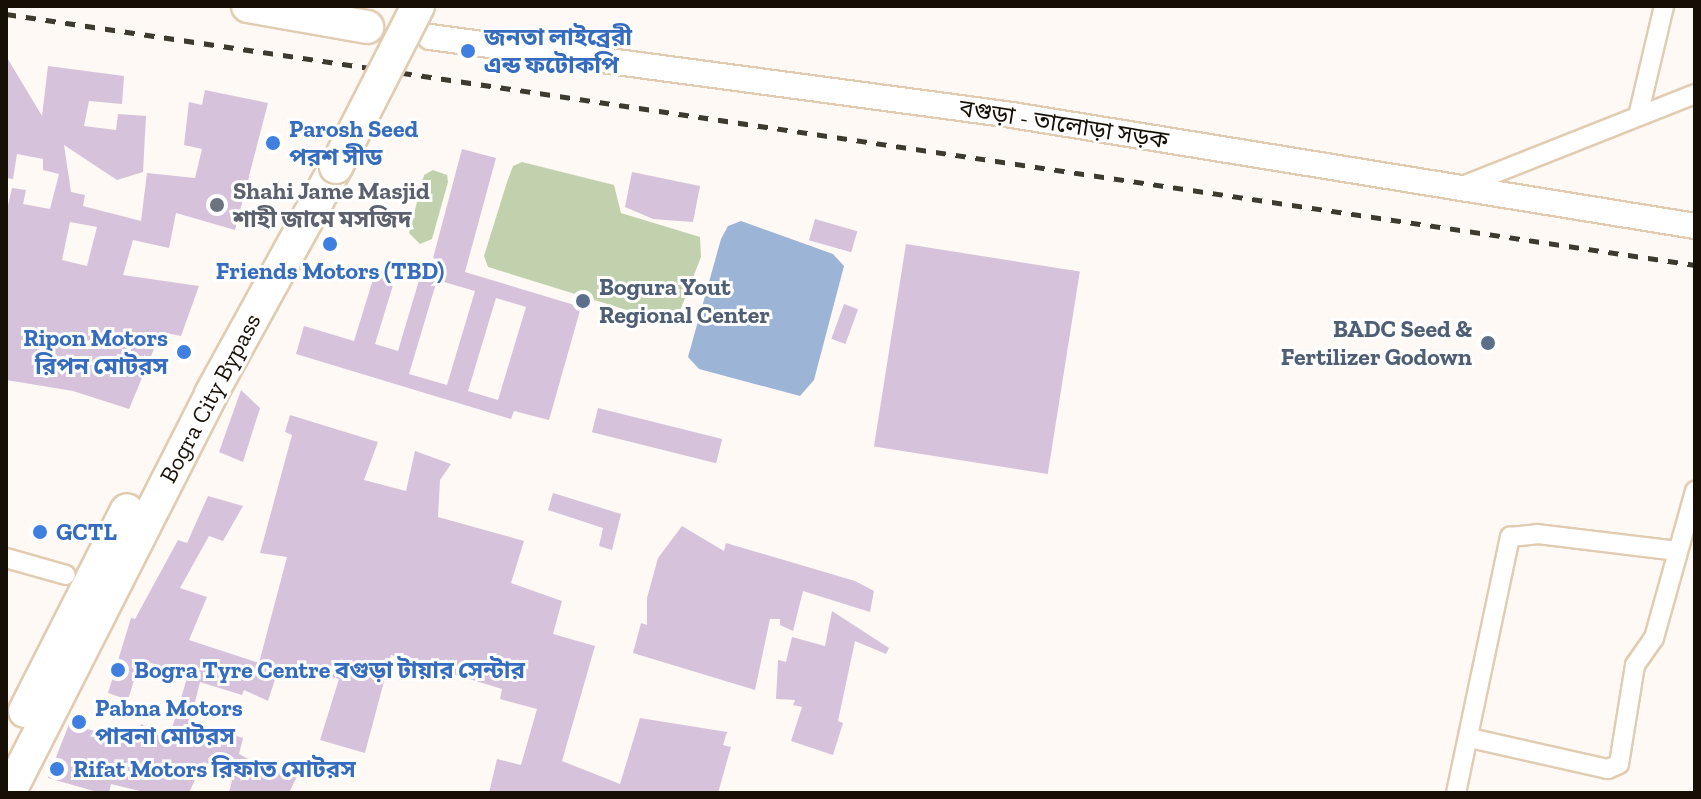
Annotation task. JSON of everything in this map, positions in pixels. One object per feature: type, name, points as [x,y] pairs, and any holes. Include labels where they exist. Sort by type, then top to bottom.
[{"type":"highway","points":[[248,6],[367,27]]},
{"type":"highway","name":"Bogra City Bypass","points":[[6,750],[94,570],[319,161],[397,6]]},
{"type":"highway","name":"Bogra City Bypass","points":[[9,793],[197,421],[418,6]]},
{"type":"street","points":[[1639,112],[1664,6]]},
{"type":"street","name":"বগুড়া - তালোড়া সড়ক","points":[[430,37],[1012,115],[1695,226]]},
{"type":"street","points":[[1460,187],[1639,112],[1695,94]]},
{"type":"street","points":[[1470,738],[1614,769],[1635,665],[1654,638],[1695,491]]},
{"type":"street","points":[[1456,793],[1510,537],[1537,534],[1677,551]]},
{"type":"street","points":[[6,558],[66,575]]},
{"type":"green space","points":[[522,162],[614,185],[621,213],[700,237],[701,257],[678,316],[659,320],[488,267],[484,256],[507,182],[513,166]]},
{"type":"green space","points":[[433,170],[447,175],[448,182],[432,239],[420,244],[409,233],[424,175]]},
{"type":"water","points":[[741,221],[833,254],[844,266],[814,380],[800,396],[699,369],[688,357],[721,239],[728,226]]},
{"type":"building","points":[[6,56],[42,116],[48,66],[124,76],[122,104],[89,101],[84,126],[116,130],[118,114],[146,116],[143,172],[117,180],[64,145],[71,192],[85,195],[83,206],[141,221],[147,173],[195,178],[202,149],[184,145],[189,102],[202,105],[205,90],[268,103],[235,230],[176,213],[169,248],[133,240],[123,275],[199,286],[181,336],[161,332],[129,409],[73,391],[6,380],[6,214],[12,188],[26,190],[23,204],[50,209],[59,174],[43,170],[43,159],[17,154],[13,179],[6,178]],"holes":[[[70,222],[97,227],[87,266],[62,260]]]},
{"type":"building","points":[[462,149],[496,158],[465,272],[581,307],[549,420],[514,411],[511,419],[296,354],[304,326],[354,341],[374,276],[394,282],[375,344],[398,351],[425,260],[432,262]],"holes":[[[437,280],[475,291],[447,385],[409,374]],[[496,298],[526,307],[498,400],[468,391]]]},
{"type":"building","points":[[632,172],[700,186],[693,222],[653,219],[625,207]]},
{"type":"building","points":[[815,219],[857,231],[851,252],[809,240]]},
{"type":"building","points":[[906,244],[1080,272],[1048,474],[874,446]]},
{"type":"building","points":[[844,304],[858,309],[845,344],[831,339]]},
{"type":"building","points":[[241,390],[260,408],[243,462],[219,452]]},
{"type":"building","points":[[598,408],[722,439],[716,463],[592,432]]},
{"type":"building","points":[[290,415],[378,442],[364,480],[406,491],[415,451],[451,464],[440,480],[438,517],[524,541],[511,583],[562,601],[553,634],[595,646],[562,761],[620,784],[640,718],[727,732],[723,745],[731,747],[718,793],[489,793],[497,759],[521,765],[537,709],[500,699],[502,689],[391,655],[365,753],[320,740],[339,679],[280,664],[268,701],[244,690],[242,695],[200,682],[187,734],[221,746],[224,732],[243,738],[239,754],[265,768],[298,774],[289,793],[229,793],[234,772],[203,762],[189,793],[148,793],[111,784],[109,793],[101,793],[48,778],[69,724],[136,742],[141,724],[165,735],[172,728],[187,678],[175,670],[140,660],[128,700],[108,693],[131,618],[135,619],[178,540],[187,543],[208,496],[243,506],[223,541],[209,536],[180,588],[207,597],[189,640],[259,663],[287,557],[260,553],[292,435],[285,432]]},
{"type":"building","points":[[553,493],[621,514],[612,550],[599,546],[603,528],[548,510]]},
{"type":"building","points":[[682,526],[724,551],[726,543],[855,581],[874,591],[870,612],[803,591],[793,631],[780,625],[780,619],[770,619],[755,690],[633,653],[641,623],[647,625],[647,598],[658,558]]},
{"type":"building","points":[[832,611],[889,648],[886,654],[855,641],[838,721],[843,723],[833,755],[791,741],[802,707],[793,705],[795,700],[776,699],[778,660],[786,662],[792,637],[825,646]]},
{"type":"railway","points":[[6,14],[1695,265]]},
{"type":"place","name":"জনতা লাইব্রেরী এন্ড ফটোকপি","points":[[468,51]]},
{"type":"place","name":"Parosh Seed পরশ সীড","points":[[273,143]]},
{"type":"place","name":"Shahi Jame Masjid শাহী জামে মসজিদ","points":[[217,205]]},
{"type":"place","name":"Friends Motors (TBD)","points":[[330,244]]},
{"type":"place","name":"Bogura Yout Regional Center","points":[[583,301]]},
{"type":"place","name":"BADC Seed & Fertilizer Godown","points":[[1488,343]]},
{"type":"place","name":"Ripon Motors রিপন মোটরস","points":[[184,352]]},
{"type":"place","name":"GCTL","points":[[40,532]]},
{"type":"place","name":"Bogra Tyre Centre বগুড়া টায়ার সেন্টার","points":[[118,670]]},
{"type":"place","name":"Pabna Motors পাবনা মোটরস","points":[[79,722]]},
{"type":"place","name":"Rifat Motors রিফাত মোটরস","points":[[57,769]]}]
